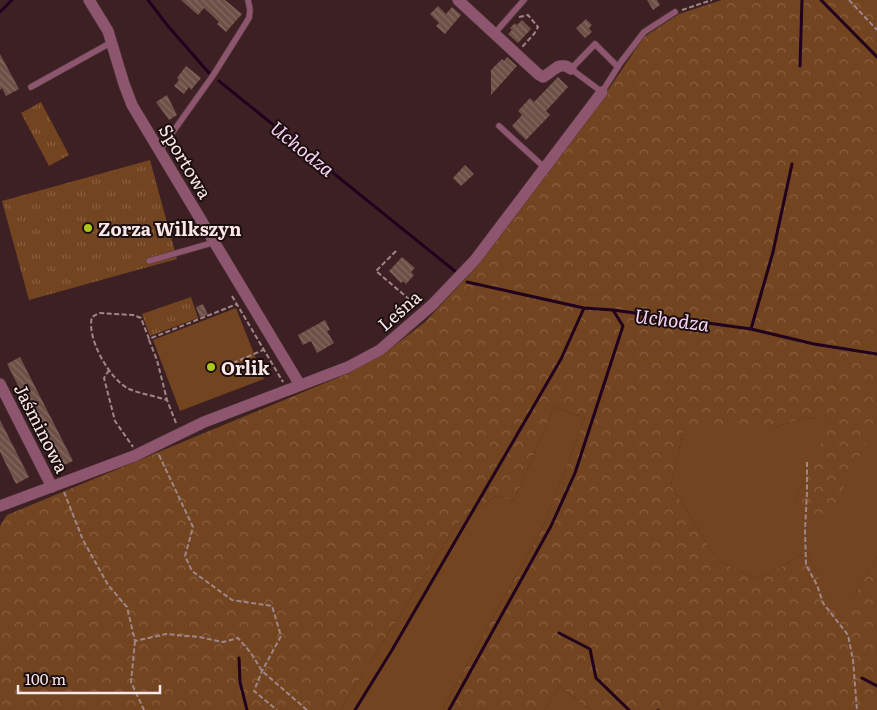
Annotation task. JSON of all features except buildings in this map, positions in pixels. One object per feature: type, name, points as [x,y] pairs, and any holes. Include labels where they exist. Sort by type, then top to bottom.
[{"type":"street","name":"Sportowa","points":[[89,0],[108,30],[132,105],[300,385]]},
{"type":"street","points":[[458,0],[538,74],[543,76],[560,65],[571,69]]},
{"type":"street","name":"Leśna","points":[[0,506],[136,454],[204,422],[348,367],[380,350],[424,312],[475,260],[602,92]]},
{"type":"street","name":"Jaśminowa","points":[[0,384],[56,486]]},
{"type":"lane","points":[[159,151],[214,74],[249,18],[248,0]]},
{"type":"lane","points":[[494,34],[524,0]]},
{"type":"lane","name":"Leśna","points":[[602,92],[644,32],[674,12]]},
{"type":"lane","points":[[31,87],[112,42]]},
{"type":"lane","points":[[602,92],[571,69],[595,44],[618,67]]},
{"type":"lane","points":[[499,126],[545,168]]},
{"type":"lane","points":[[149,261],[215,242]]},
{"type":"path","points":[[674,12],[712,0]]},
{"type":"path","points":[[849,0],[877,30]]},
{"type":"path","points":[[513,21],[519,16],[528,15],[538,27],[516,54]]},
{"type":"path","points":[[396,251],[376,271],[424,312]]},
{"type":"path","points":[[232,296],[288,390]]},
{"type":"path","points":[[149,339],[237,304]]},
{"type":"path","points":[[167,400],[128,389],[121,384],[109,370],[95,345],[91,322],[92,317],[99,313],[133,315],[141,318],[157,360],[167,400],[180,434]]},
{"type":"path","points":[[233,363],[264,349]]},
{"type":"path","points":[[109,370],[104,378],[115,421],[124,436],[130,440],[136,454]]},
{"type":"path","points":[[155,445],[193,527],[185,556],[192,571],[232,600],[272,606],[281,636],[254,691],[278,710]]},
{"type":"path","points":[[807,462],[806,565],[823,603],[848,635],[853,660],[856,710]]},
{"type":"path","points":[[56,486],[108,585],[127,607],[135,641],[131,682],[144,710]]},
{"type":"path","points":[[135,641],[166,634],[199,637],[223,642],[238,638],[251,653],[262,672],[307,710]]},
{"type":"green space","points":[[722,0],[877,0],[877,430],[873,430],[826,522],[794,502],[831,422],[807,417],[772,428],[684,428],[671,485],[717,560],[757,579],[807,553],[840,621],[877,557],[877,710],[660,710],[658,708],[656,710],[591,710],[559,686],[545,710],[442,710],[543,527],[585,418],[554,407],[514,501],[496,496],[457,524],[340,710],[0,710],[0,526],[7,515],[349,373],[387,351],[425,322],[468,276],[585,124],[644,37],[679,14]]},
{"type":"green space","points":[[41,102],[69,155],[49,166],[21,113]]},
{"type":"green space","name":"Zorza Wilkszyn","points":[[150,160],[177,259],[29,300],[2,201]]},
{"type":"green space","points":[[191,297],[198,318],[150,336],[142,314]]},
{"type":"green space","name":"Orlik","points":[[236,308],[264,379],[180,411],[153,340]]},
{"type":"green space","points":[[554,407],[585,418],[543,527],[442,710],[340,710],[457,524],[496,496],[514,501]]},
{"type":"green space","points":[[807,417],[832,422],[794,502],[873,430],[877,430],[877,557],[840,622],[807,553],[757,579],[717,560],[671,485],[684,428],[772,428]]},
{"type":"green space","points":[[559,686],[591,710],[545,710]]},
{"type":"waterway","points":[[0,12],[12,0]]},
{"type":"waterway","name":"Uchodza","points":[[148,0],[209,73]]},
{"type":"waterway","points":[[800,66],[802,0]]},
{"type":"waterway","points":[[821,0],[877,57]]},
{"type":"waterway","name":"Uchodza","points":[[219,81],[456,272]]},
{"type":"waterway","points":[[751,329],[773,252],[792,164]]},
{"type":"waterway","name":"Uchodza","points":[[467,282],[584,308],[613,310],[751,329],[814,344],[877,354]]},
{"type":"waterway","points":[[355,710],[392,650],[561,359],[584,308]]},
{"type":"waterway","points":[[449,710],[551,526],[575,473],[623,326],[613,310]]},
{"type":"waterway","points":[[559,633],[590,649],[596,678],[629,710]]},
{"type":"waterway","points":[[239,658],[240,682],[247,710]]},
{"type":"waterway","points":[[862,678],[877,686]]},
{"type":"place","name":"Zorza Wilkszyn","points":[[88,228]]},
{"type":"place","name":"Orlik","points":[[211,367]]}]
